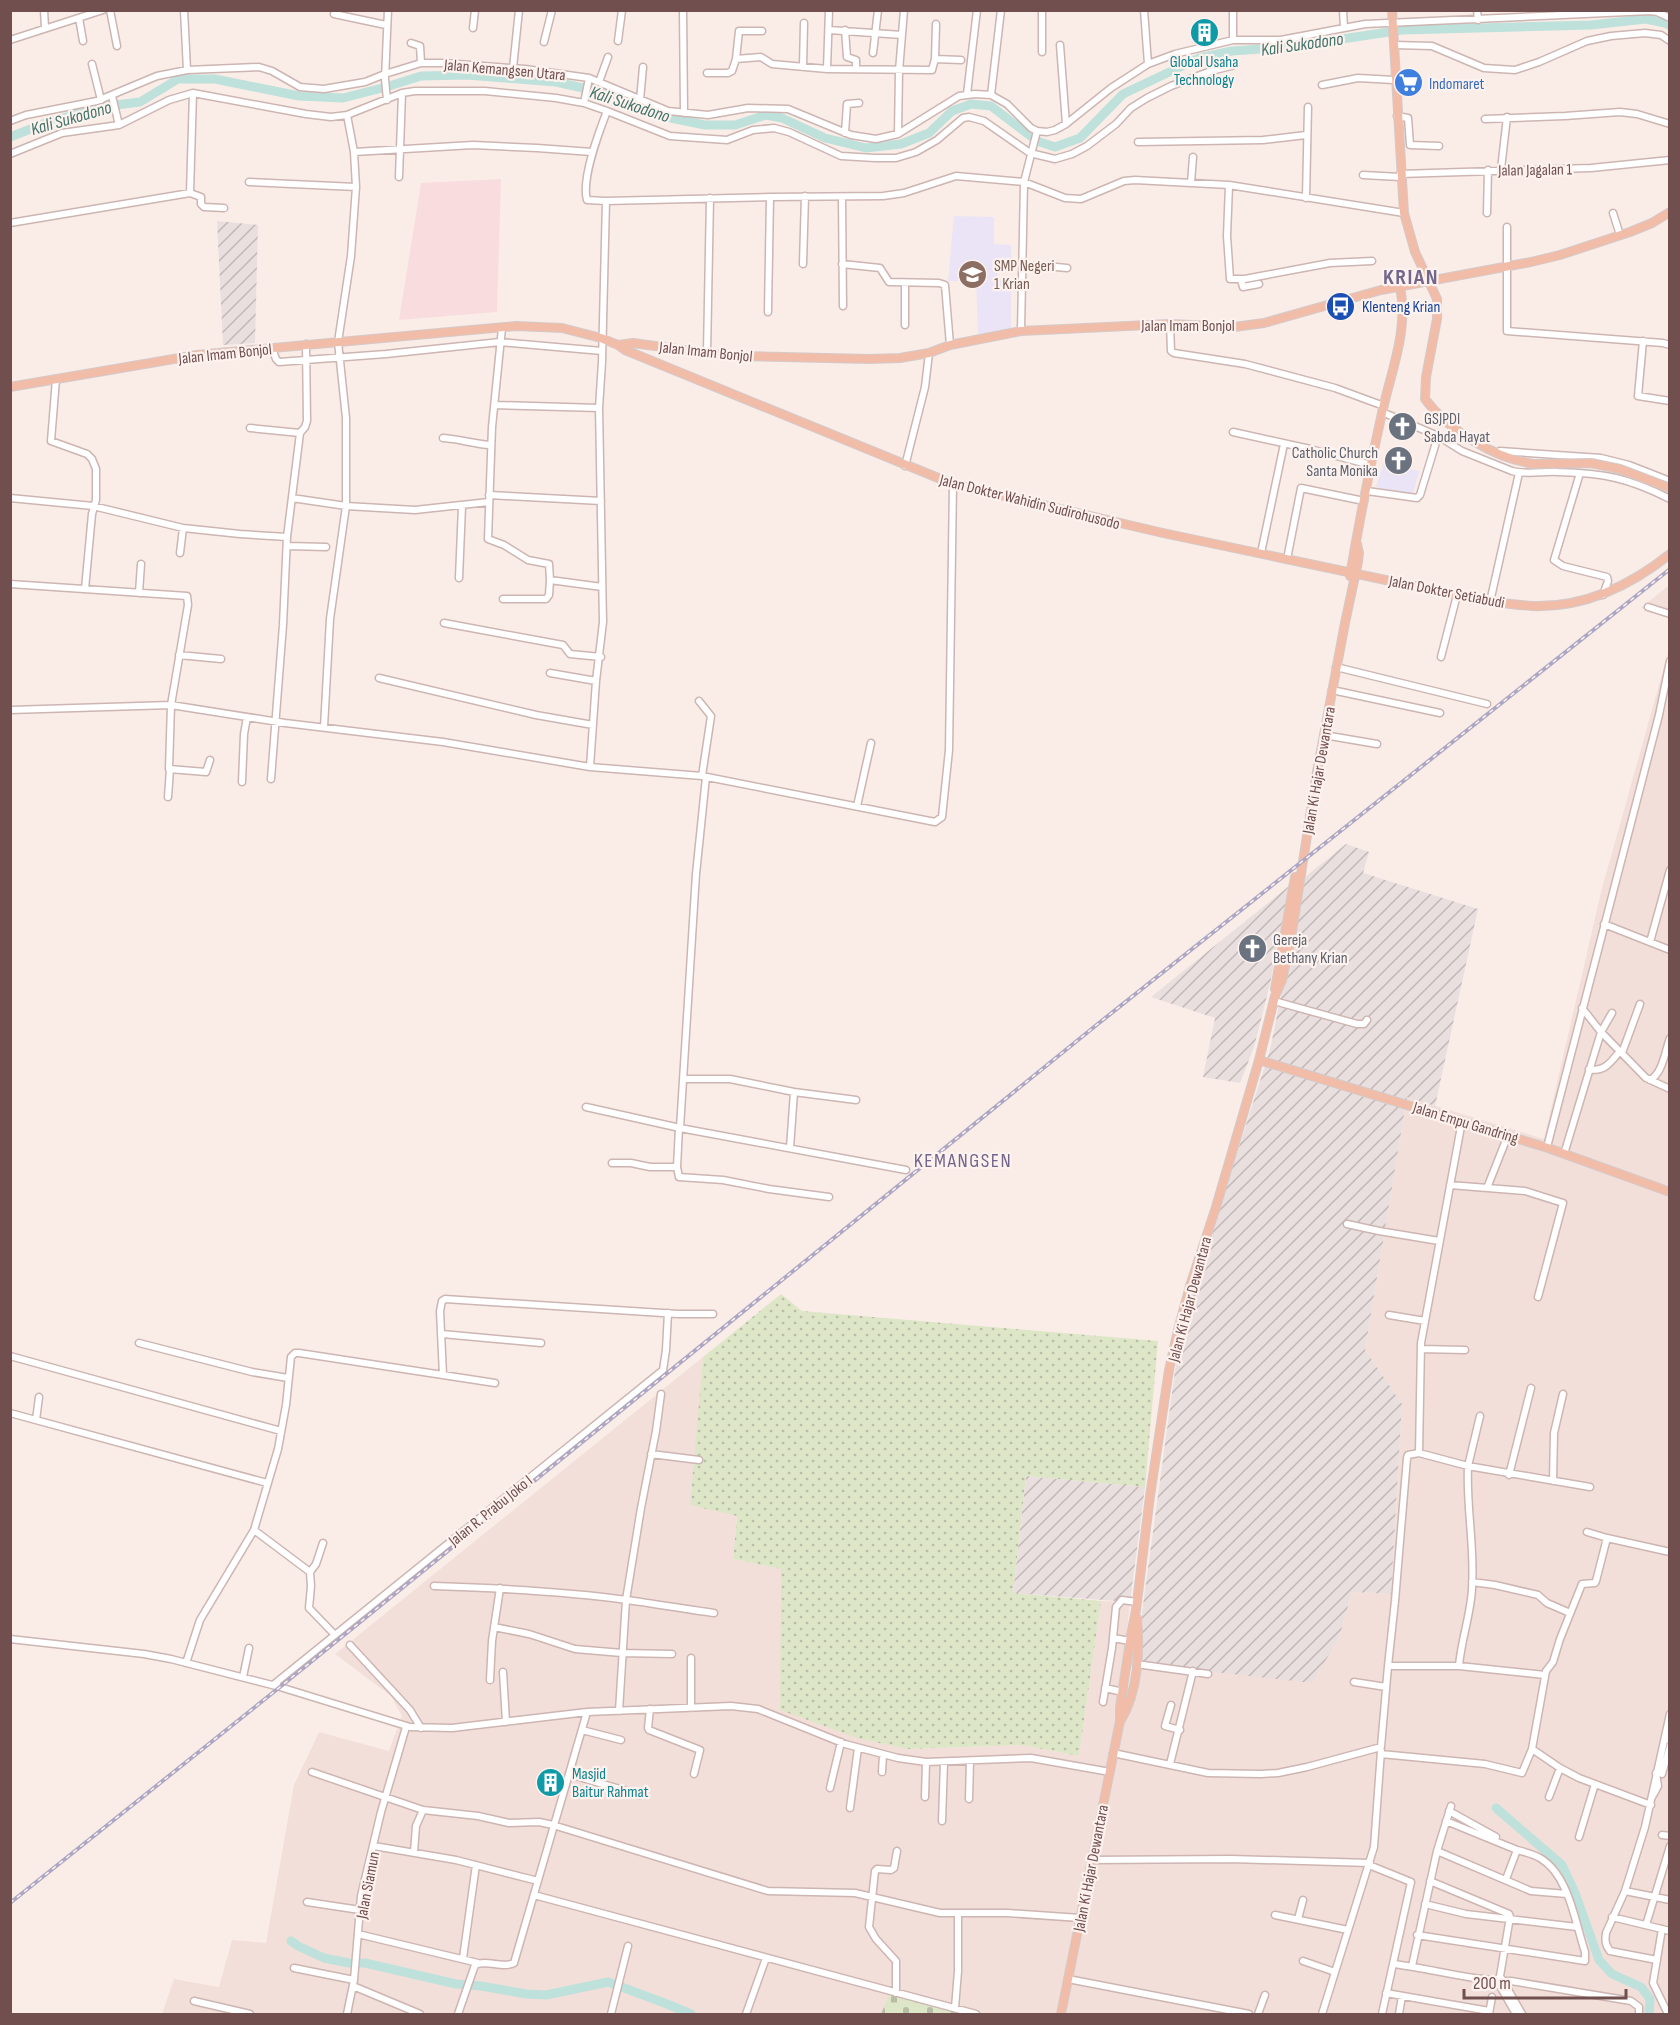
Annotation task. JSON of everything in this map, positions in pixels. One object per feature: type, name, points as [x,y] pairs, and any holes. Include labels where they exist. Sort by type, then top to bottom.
[{"type":"main road","points":[[1392,10],[1404,213],[1411,240],[1437,299],[1438,313],[1426,377],[1425,399],[1438,414],[1494,453],[1535,464],[1591,463],[1620,469],[1670,488]]},
{"type":"main road","name":"Jalan Imam Bonjol","points":[[10,387],[158,361],[306,344],[502,327],[562,328],[618,345],[633,343],[741,356],[869,359],[900,358],[929,353],[950,345],[1021,331],[1170,324],[1234,327],[1264,324],[1381,290],[1560,255],[1652,223],[1670,212]]},
{"type":"main road","name":"Jalan Ki Hajar Dewantara","points":[[1275,999],[1276,981],[1310,786],[1353,572],[1359,553],[1357,544],[1371,465],[1402,328],[1400,286]]},
{"type":"main road","name":"Jalan Dokter Wahidin Sudirohusodo","points":[[618,345],[625,350],[953,484],[1163,533],[1353,572]]},
{"type":"main road","name":"Jalan Dokter Setiabudi","points":[[1353,572],[1490,602],[1533,606],[1563,604],[1603,595],[1650,571],[1670,554]]},
{"type":"main road","name":"Jalan Ki Hajar Dewantara","points":[[1061,2014],[1120,1721],[1121,1691],[1126,1679],[1128,1640],[1169,1370],[1178,1330],[1282,980],[1353,572]]},
{"type":"main road","name":"Jalan Empu Gandring","points":[[1259,1060],[1549,1148],[1670,1192]]},
{"type":"main road","name":"Jalan Ki Hajar Dewantara","points":[[1120,1721],[1128,1708],[1135,1679],[1139,1638],[1135,1604]]},
{"type":"street","points":[[44,10],[45,28]]},
{"type":"street","points":[[10,40],[103,10]]},
{"type":"street","points":[[110,10],[117,45]]},
{"type":"street","points":[[184,10],[187,70]]},
{"type":"street","points":[[387,97],[385,76],[388,10]]},
{"type":"street","points":[[473,28],[475,10]]},
{"type":"street","points":[[513,68],[519,10]]},
{"type":"street","points":[[544,42],[552,10]]},
{"type":"street","points":[[618,42],[622,10]]},
{"type":"street","points":[[683,10],[684,113]]},
{"type":"street","points":[[827,69],[829,10]]},
{"type":"street","points":[[873,53],[878,10]]},
{"type":"street","points":[[898,134],[899,71],[904,10]]},
{"type":"street","points":[[967,94],[977,10]]},
{"type":"street","points":[[1001,10],[991,95],[1001,99],[1037,133],[1055,130],[1065,124],[1111,88],[1148,64],[1175,54],[1233,39],[1281,40],[1365,24],[1393,26],[1650,11],[1670,18]]},
{"type":"street","points":[[1042,10],[1042,52]]},
{"type":"street","points":[[1144,10],[1148,64]]},
{"type":"street","points":[[1233,10],[1233,39]]},
{"type":"street","points":[[1343,10],[1344,28]]},
{"type":"street","points":[[1477,10],[1478,20]]},
{"type":"street","points":[[334,14],[386,25]]},
{"type":"street","points":[[79,18],[83,41]]},
{"type":"street","points":[[804,23],[804,67]]},
{"type":"street","points":[[736,59],[759,57],[772,64],[827,69],[932,70],[935,59],[936,24]]},
{"type":"street","points":[[829,30],[902,35]]},
{"type":"street","points":[[845,30],[847,57],[856,60],[856,69]]},
{"type":"street","points":[[707,73],[730,72],[736,59],[739,31],[762,31]]},
{"type":"street","points":[[1394,43],[1432,46],[1484,68],[1515,70],[1587,41],[1611,36],[1645,33],[1661,36],[1670,41]]},
{"type":"street","points":[[411,43],[420,46],[421,63]]},
{"type":"street","points":[[1060,45],[1065,124]]},
{"type":"street","points":[[599,82],[608,57]]},
{"type":"street","points":[[935,59],[961,60]]},
{"type":"street","name":"Jalan Kemangsen Utara","points":[[10,121],[26,115],[112,98],[157,76],[187,70],[259,67],[272,71],[296,85],[310,88],[365,82],[421,63],[513,68],[599,82],[668,111],[708,116],[748,108],[775,108],[788,110],[845,133],[876,138],[898,134],[951,99],[967,94],[991,95]]},
{"type":"street","points":[[92,64],[101,100]]},
{"type":"street","points":[[10,154],[62,133],[118,122],[169,100],[194,93],[325,117],[347,116],[387,97],[402,93],[443,90],[485,91],[584,101],[670,136],[727,140],[753,130],[774,128],[789,132],[841,156],[875,158],[896,158],[916,152],[937,140],[963,118],[969,117],[984,121],[1031,151],[1049,159],[1061,159],[1087,146],[1113,126],[1131,108],[1147,98],[1211,71],[1235,65]]},
{"type":"street","points":[[640,99],[643,67]]},
{"type":"street","points":[[1322,85],[1358,78],[1395,80]]},
{"type":"street","points":[[584,101],[589,81]]},
{"type":"street","points":[[190,193],[194,93]]},
{"type":"street","points":[[399,177],[402,93]]},
{"type":"street","points":[[112,98],[118,122]]},
{"type":"street","points":[[845,133],[848,104],[859,103]]},
{"type":"street","points":[[1306,198],[1308,107]]},
{"type":"street","points":[[607,111],[592,152],[586,199],[606,201],[894,195],[954,176],[1024,182],[1065,198],[1081,199],[1124,181],[1229,185],[1404,213]]},
{"type":"street","points":[[1485,119],[1620,112],[1637,114],[1670,124]]},
{"type":"street","points":[[324,728],[330,619],[346,506],[346,409],[338,358],[342,342],[356,187],[354,152],[347,116]]},
{"type":"street","points":[[1397,116],[1408,118],[1410,145],[1439,146]]},
{"type":"street","points":[[1501,169],[1506,117]]},
{"type":"street","points":[[1021,331],[1024,182],[1037,133]]},
{"type":"street","points":[[1138,142],[1263,140],[1306,135]]},
{"type":"street","points":[[354,152],[473,145],[592,152]]},
{"type":"street","points":[[1191,183],[1192,157]]},
{"type":"street","name":"Jalan Jagalan 1","points":[[1363,175],[1591,168],[1670,160]]},
{"type":"street","points":[[1487,213],[1488,170]]},
{"type":"street","points":[[249,182],[356,187]]},
{"type":"street","points":[[1229,185],[1227,236],[1229,278],[1241,282],[1330,263],[1372,261]]},
{"type":"street","points":[[10,223],[190,193],[201,196],[201,204],[204,207],[224,208]]},
{"type":"street","points":[[768,312],[770,196]]},
{"type":"street","points":[[803,264],[805,196]]},
{"type":"street","points":[[842,197],[843,306]]},
{"type":"street","points":[[707,353],[710,198]]},
{"type":"street","points":[[590,767],[603,622],[598,408],[606,201]]},
{"type":"street","points":[[1613,213],[1620,235]]},
{"type":"street","points":[[1507,227],[1506,328],[1508,332],[1670,345]]},
{"type":"street","points":[[842,264],[880,268],[889,282],[945,285],[950,345]]},
{"type":"street","points":[[1022,266],[1067,268]]},
{"type":"street","points":[[1241,282],[1243,287],[1259,284]]},
{"type":"street","points":[[905,283],[906,325]]},
{"type":"street","points":[[1170,324],[1173,353],[1245,364],[1335,388],[1383,409],[1462,451],[1519,473],[1537,471],[1626,476],[1670,499]]},
{"type":"street","points":[[502,327],[490,445],[488,539],[504,545],[528,560],[549,564],[550,580],[549,595],[546,599],[503,599]]},
{"type":"street","points":[[1642,341],[1638,396],[1670,400]]},
{"type":"street","points":[[342,342],[348,357]]},
{"type":"street","points":[[272,348],[279,362],[500,342],[602,351]]},
{"type":"street","points":[[271,779],[287,537],[300,433],[307,421],[306,344]]},
{"type":"street","points":[[905,466],[925,387],[929,353]]},
{"type":"street","points":[[56,379],[51,440],[85,453],[92,459],[96,469],[96,502],[93,506],[85,589]]},
{"type":"street","points":[[495,405],[598,408]]},
{"type":"street","points":[[250,428],[300,433]]},
{"type":"street","points":[[1233,432],[1371,465]]},
{"type":"street","points":[[1367,490],[1417,498],[1420,495],[1437,436]]},
{"type":"street","points":[[443,438],[461,439],[469,444],[490,445]]},
{"type":"street","points":[[1474,441],[1508,453],[1583,456],[1629,465],[1670,481]]},
{"type":"street","points":[[1261,553],[1284,444]]},
{"type":"street","points":[[1626,476],[1629,465]]},
{"type":"street","points":[[1490,602],[1519,473]]},
{"type":"street","points":[[1580,473],[1554,560],[1563,566],[1607,577],[1608,581],[1603,595]]},
{"type":"street","points":[[10,710],[171,705],[324,728],[443,742],[590,767],[704,777],[935,822],[942,818],[949,750],[953,484]]},
{"type":"street","points":[[1287,559],[1301,488],[1364,501]]},
{"type":"street","points":[[10,498],[93,506],[183,528],[287,537]]},
{"type":"street","points":[[292,498],[346,506],[415,510],[462,506],[489,498],[601,501]]},
{"type":"street","points":[[459,578],[462,506]]},
{"type":"street","points":[[180,553],[183,528]]},
{"type":"street","points":[[288,546],[326,547]]},
{"type":"street","points":[[139,593],[141,564]]},
{"type":"street","points":[[550,580],[602,587]]},
{"type":"street","points":[[10,584],[187,596],[188,605],[171,705],[168,797]]},
{"type":"street","points":[[1441,657],[1457,595]]},
{"type":"street","points":[[1648,607],[1670,614]]},
{"type":"street","points":[[444,622],[563,645],[570,654],[601,657]]},
{"type":"street","points":[[179,655],[221,660]]},
{"type":"street","points":[[1549,1148],[1604,924],[1659,715],[1670,661]]},
{"type":"street","points":[[1336,667],[1487,704]]},
{"type":"street","points":[[550,673],[596,681]]},
{"type":"street","points":[[379,678],[536,715],[593,725]]},
{"type":"street","points":[[1332,690],[1440,713]]},
{"type":"street","points":[[699,701],[711,716],[696,874],[678,1175],[829,1197]]},
{"type":"street","points":[[242,782],[247,717]]},
{"type":"street","points":[[1324,735],[1377,744]]},
{"type":"street","points":[[857,807],[870,742]]},
{"type":"street","points":[[170,769],[207,772],[210,760]]},
{"type":"street","points":[[1650,942],[1670,870]]},
{"type":"street","points":[[1604,924],[1670,950]]},
{"type":"street","points":[[1275,999],[1357,1024],[1364,1024],[1367,1020]]},
{"type":"street","points":[[1589,1069],[1595,1071],[1607,1067],[1621,1052],[1640,1004]]},
{"type":"street","points":[[1584,1010],[1601,1032],[1646,1078],[1670,1089]]},
{"type":"street","points":[[1564,1154],[1601,1032],[1612,1014]]},
{"type":"street","points":[[1650,1080],[1659,1071],[1670,1038]]},
{"type":"street","points":[[683,1078],[730,1079],[794,1092],[856,1100]]},
{"type":"street","points":[[790,1148],[794,1092]]},
{"type":"street","points":[[586,1107],[680,1128],[906,1170]]},
{"type":"street","points":[[1419,1453],[1421,1349],[1462,1121]]},
{"type":"street","points":[[1487,1188],[1508,1135]]},
{"type":"street","points":[[612,1163],[677,1167]]},
{"type":"street","points":[[1450,1185],[1525,1191],[1564,1204],[1538,1297]]},
{"type":"street","points":[[1347,1224],[1378,1232],[1439,1241]]},
{"type":"street","points":[[443,1375],[440,1311],[442,1301],[445,1299],[713,1314]]},
{"type":"street","name":"Jalan R. Prabu Joko I","points":[[273,1685],[663,1370],[668,1313]]},
{"type":"street","points":[[1389,1315],[1425,1321]]},
{"type":"street","points":[[442,1334],[541,1343]]},
{"type":"street","points":[[139,1343],[252,1372],[288,1378]]},
{"type":"street","points":[[1421,1349],[1466,1350]]},
{"type":"street","points":[[186,1663],[200,1620],[254,1530],[278,1449],[286,1405],[290,1359],[293,1354],[495,1383]]},
{"type":"street","points":[[10,1356],[281,1431]]},
{"type":"street","points":[[1509,1475],[1531,1388]]},
{"type":"street","points":[[619,1711],[626,1600],[661,1394]]},
{"type":"street","points":[[1553,1481],[1554,1433],[1563,1394]]},
{"type":"street","points":[[36,1420],[39,1397]]},
{"type":"street","points":[[10,1413],[267,1483]]},
{"type":"street","points":[[1459,1666],[1473,1582],[1467,1497],[1468,1466],[1480,1416]]},
{"type":"street","points":[[1322,2014],[1374,1847],[1386,1687],[1408,1455],[1419,1453],[1509,1475],[1590,1487]]},
{"type":"street","points":[[651,1454],[699,1460]]},
{"type":"street","points":[[254,1530],[310,1572]]},
{"type":"street","points":[[1587,1532],[1670,1552]]},
{"type":"street","points":[[1113,1753],[1208,1773],[1261,1774],[1381,1750],[1485,1764],[1520,1774],[1532,1749],[1546,1671],[1553,1662],[1569,1613],[1582,1584],[1596,1581],[1607,1538]]},
{"type":"street","points":[[323,1543],[316,1564],[310,1572],[309,1608],[335,1635]]},
{"type":"street","points":[[1473,1582],[1534,1594],[1569,1613]]},
{"type":"street","points":[[434,1586],[500,1588],[626,1600],[714,1613]]},
{"type":"street","points":[[490,1680],[500,1588]]},
{"type":"street","points":[[1103,1702],[1108,1689],[1116,1638],[1116,1607],[1122,1600],[1135,1604]]},
{"type":"street","points":[[494,1627],[529,1634],[575,1649],[672,1654]]},
{"type":"street","points":[[1116,1638],[1128,1640]]},
{"type":"street","points":[[10,1639],[144,1654],[186,1663],[273,1685],[414,1727],[452,1728],[619,1711],[649,1714],[691,1707],[752,1708],[841,1742],[883,1755],[926,1762],[1031,1758],[1110,1772]]},
{"type":"street","points":[[350,1645],[410,1710],[414,1727]]},
{"type":"street","points":[[243,1677],[249,1648]]},
{"type":"street","points":[[691,1658],[691,1707]]},
{"type":"street","points":[[1136,1666],[1192,1676],[1208,1674]]},
{"type":"street","points":[[1388,1666],[1459,1666],[1546,1671]]},
{"type":"street","points":[[503,1672],[506,1722]]},
{"type":"street","points":[[1170,1764],[1192,1676]]},
{"type":"street","points":[[1354,1682],[1386,1687]]},
{"type":"street","points":[[1108,1689],[1121,1691]]},
{"type":"street","points":[[1171,1706],[1165,1726],[1180,1730]]},
{"type":"street","points":[[358,1934],[478,1963],[508,1966],[514,1963],[587,1714]]},
{"type":"street","points":[[649,1714],[649,1730],[699,1749],[694,1774]]},
{"type":"street","points":[[1657,1960],[1610,1951],[1606,1946],[1606,1933],[1625,1891],[1652,1797],[1659,1786],[1664,1734],[1670,1714]]},
{"type":"street","name":"Jalan Siamun","points":[[347,2014],[356,1962],[361,1896],[381,1812],[414,1727]]},
{"type":"street","points":[[583,1727],[621,1740]]},
{"type":"street","points":[[1661,1773],[1669,1742],[1664,1734]]},
{"type":"street","points":[[830,1788],[841,1742]]},
{"type":"street","points":[[850,1808],[858,1748]]},
{"type":"street","points":[[1532,1749],[1557,1766],[1595,1784],[1651,1805]]},
{"type":"street","points":[[882,1772],[883,1755]]},
{"type":"street","points":[[969,1799],[970,1761]]},
{"type":"street","points":[[925,1797],[926,1762]]},
{"type":"street","points":[[942,1821],[944,1762]]},
{"type":"street","points":[[1549,1797],[1557,1766]]},
{"type":"street","points":[[312,1772],[423,1810],[478,1816],[509,1823],[540,1822],[553,1825],[768,1891],[832,1892],[872,1896],[940,1913],[1006,1913],[1080,1918]]},
{"type":"street","points":[[569,1774],[640,1795]]},
{"type":"street","points":[[1579,1837],[1595,1784]]},
{"type":"street","points":[[1412,1966],[1437,1851],[1450,1809],[1496,1838],[1500,1843]]},
{"type":"street","points":[[414,1852],[416,1826],[423,1810]]},
{"type":"street","points":[[1418,1935],[1504,1950],[1521,1950],[1586,1961],[1587,1959],[1561,1878],[1552,1867],[1538,1857],[1446,1821]]},
{"type":"street","points":[[1662,1834],[1670,1836]]},
{"type":"street","points":[[374,1846],[476,1865],[538,1881]]},
{"type":"street","points":[[1646,1925],[1654,1897],[1667,1867],[1670,1846]]},
{"type":"street","points":[[1506,1879],[1518,1850]]},
{"type":"street","points":[[896,1993],[896,1961],[876,1939],[869,1927],[875,1870],[894,1868],[897,1851]]},
{"type":"street","points":[[1437,1851],[1531,1891],[1567,1894]]},
{"type":"street","points":[[1091,1860],[1231,1859],[1370,1864],[1411,1882],[1382,2014]]},
{"type":"street","points":[[463,1958],[476,1865]]},
{"type":"street","points":[[1430,1881],[1507,1912],[1510,1919],[1500,1979],[1516,2014]]},
{"type":"street","points":[[1625,1891],[1670,1900]]},
{"type":"street","points":[[534,1894],[976,2014]]},
{"type":"street","points":[[1298,1919],[1303,1900]]},
{"type":"street","points":[[307,1902],[360,1910]]},
{"type":"street","points":[[1425,1904],[1466,1914],[1577,1927]]},
{"type":"street","points":[[955,2008],[958,1971],[958,1913]]},
{"type":"street","points":[[1275,1915],[1348,1930]]},
{"type":"street","points":[[1612,1917],[1666,1930],[1653,1983],[1668,2014]]},
{"type":"street","points":[[611,2014],[628,1947]]},
{"type":"street","points":[[746,2014],[766,1958]]},
{"type":"street","points":[[1303,1961],[1335,1972]]},
{"type":"street","points":[[458,2014],[478,1963]]},
{"type":"street","points":[[1394,1964],[1631,2001],[1638,2007],[1640,2014]]},
{"type":"street","points":[[294,1968],[353,1983],[420,2014]]},
{"type":"street","points":[[1068,1979],[1249,2014]]},
{"type":"street","points":[[1500,1979],[1521,2014]]},
{"type":"street","points":[[1386,1993],[1489,2013],[1492,1997]]},
{"type":"street","points":[[1258,2014],[1265,1995]]},
{"type":"street","points":[[1399,2014],[1402,1996]]},
{"type":"street","points":[[194,2001],[250,2014]]},
{"type":"shaded area","points":[[501,179],[497,312],[399,320],[421,183]]},
{"type":"shaded area","name":"SMP Negeri 1 Krian","points":[[954,216],[994,217],[994,244],[1011,245],[1012,267],[997,267],[998,280],[1011,281],[1011,330],[978,334],[976,281],[948,281]]},
{"type":"shaded area","points":[[217,221],[258,225],[255,343],[223,345]]},
{"type":"shaded area","points":[[1383,464],[1420,471],[1412,495],[1376,487]]},
{"type":"shaded area","points":[[1669,585],[1669,649],[1668,617],[1641,608]]},
{"type":"shaded area","points":[[1669,649],[1669,2014],[1066,2014],[1121,1722],[1142,1664],[1339,1638],[1352,1592],[1391,1594],[1402,1404],[1365,1350],[1407,1097],[1544,1139],[1601,892]]},
{"type":"shaded area","points":[[1346,844],[1369,852],[1363,873],[1478,909],[1435,1106],[1407,1097],[1365,1350],[1402,1404],[1391,1594],[1352,1592],[1339,1638],[1312,1683],[1142,1664],[1141,1620],[1175,1371],[1190,1299],[1270,1050],[1305,877]]},
{"type":"shaded area","points":[[1289,886],[1270,984],[1254,1047],[1240,1083],[1203,1077],[1215,1018],[1151,997]]},
{"type":"shaded area","points":[[703,1357],[691,1504],[737,1515],[733,1559],[781,1569],[908,1749],[1022,1745],[1079,1756],[1101,1601],[1130,1602],[1120,1700],[1056,2014],[964,2014],[889,1994],[881,2014],[162,2014],[174,1979],[219,1987],[232,1940],[266,1943],[294,1785],[319,1732],[389,1751],[402,1716],[391,1696],[335,1654]]},
{"type":"shaded area","points":[[1026,1476],[1145,1487],[1130,1602],[1013,1593]]},
{"type":"green space","points":[[781,1294],[802,1311],[1158,1341],[1145,1487],[1026,1476],[1013,1593],[1101,1601],[1079,1756],[1022,1745],[908,1749],[860,1739],[780,1710],[781,1569],[733,1559],[737,1516],[690,1505],[703,1357]]},
{"type":"green space","points":[[889,1994],[964,2014],[881,2014]]},
{"type":"waterway","name":"Kali Sukodono","points":[[10,137],[46,123],[100,107],[140,102],[178,79],[215,79],[299,96],[343,98],[421,76],[467,75],[556,82],[614,95],[661,116],[705,125],[735,125],[766,115],[782,118],[825,138],[866,148],[901,144],[929,133],[952,111],[971,104],[991,106],[1037,141],[1055,147],[1080,138],[1123,94],[1199,58],[1232,51],[1289,47],[1402,30],[1591,25],[1646,19],[1670,26]]},
{"type":"waterway","points":[[1496,1808],[1562,1865],[1575,1893],[1599,1960],[1612,1974],[1641,1987],[1650,1999],[1649,2014]]},
{"type":"waterway","points":[[291,1941],[324,1958],[349,1963],[365,1963],[456,1984],[526,1994],[546,1995],[608,1982],[691,2014]]},
{"type":"railway","points":[[10,1903],[1099,1023],[1670,569]]},
{"type":"place","name":"Global Usaha Technology","points":[[1204,33]]},
{"type":"place","name":"Indomaret","points":[[1408,83]]},
{"type":"place","name":"SMP Negeri 1 Krian","points":[[973,274]]},
{"type":"place","name":"Klenteng Krian","points":[[1341,306]]},
{"type":"place","name":"GSJPDI Sabda Hayat","points":[[1403,427]]},
{"type":"place","name":"Catholic Church Santa Monika","points":[[1399,461]]},
{"type":"place","name":"Gereja Bethany Krian","points":[[1252,948]]},
{"type":"place","name":"Masjid Baitur Rahmat","points":[[551,1782]]},
{"type":"district","name":"KRIAN","points":[[1411,276]]},
{"type":"district","name":"KEMANGSEN","points":[[963,1160]]}]
